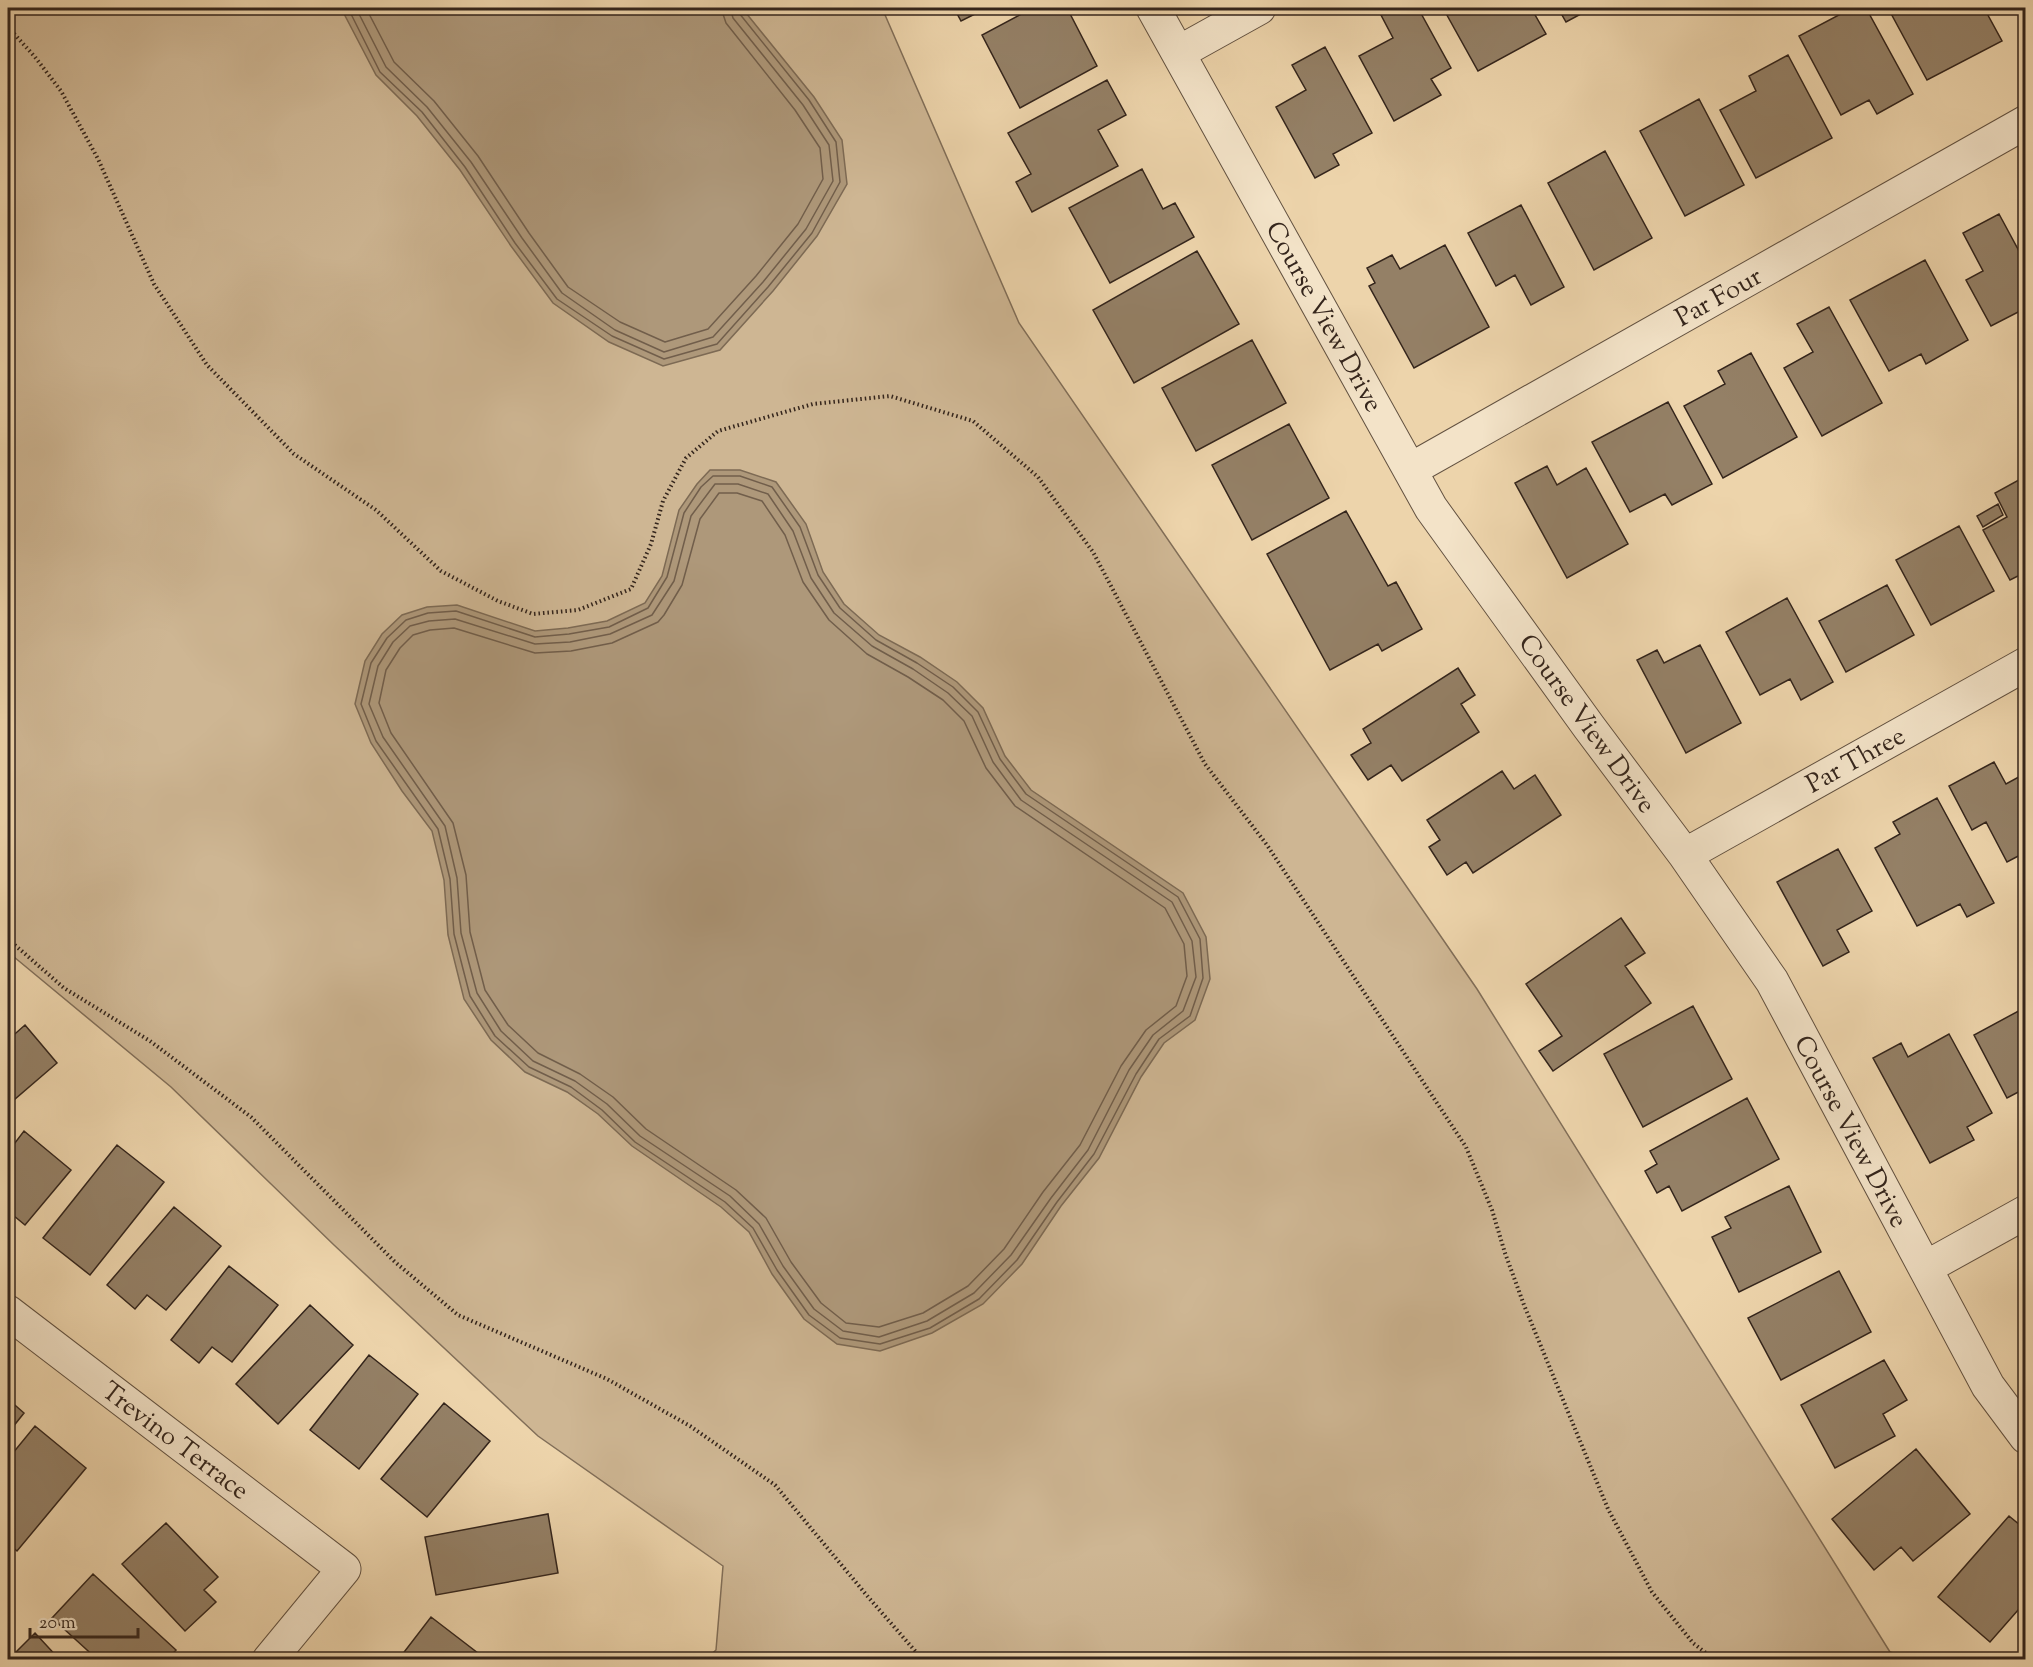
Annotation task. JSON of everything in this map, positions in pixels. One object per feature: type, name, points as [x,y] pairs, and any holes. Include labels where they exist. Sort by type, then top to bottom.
[{"type":"street","name":"Course View Drive","points":[[1153,8],[1437,517],[1685,855],[1772,981],[1988,1386],[2025,1437]]},
{"type":"street","points":[[1178,53],[1259,8]]},
{"type":"street","name":"Par Four","points":[[1410,470],[2025,122]]},
{"type":"street","name":"Par Three","points":[[1685,855],[2025,664]]},
{"type":"street","points":[[1925,1268],[2025,1212]]},
{"type":"street","name":"Trevino Terrace","points":[[8,1312],[344,1569],[268,1659]]},
{"type":"path","points":[[8,27],[61,91],[98,159],[154,284],[207,365],[294,454],[376,510],[441,572],[498,601],[533,614],[578,610],[631,589],[651,544],[663,501],[686,458],[718,431],[813,404],[890,396],[973,421],[1038,477],[1093,552],[1205,764],[1267,845],[1466,1147],[1492,1210],[1524,1305],[1608,1509],[1652,1592],[1693,1643],[1715,1659]]},
{"type":"path","points":[[8,939],[64,988],[150,1041],[251,1117],[395,1262],[458,1316],[607,1378],[690,1426],[776,1485],[869,1598],[923,1659]]},
{"type":"shaded area","points":[[8,8],[882,8],[1019,323],[1477,989],[1890,1652],[1911,1659],[706,1659],[716,1650],[723,1566],[538,1436],[334,1245],[171,1087],[8,952]]},
{"type":"water","points":[[341,8],[742,8],[814,97],[842,140],[847,184],[817,236],[773,291],[720,350],[663,366],[609,342],[553,303],[460,170],[417,116],[376,75]]},
{"type":"water","points":[[710,470],[740,470],[776,482],[806,524],[823,572],[844,604],[879,635],[920,657],[957,682],[983,708],[1005,756],[1031,790],[1183,893],[1206,937],[1210,979],[1195,1020],[1164,1043],[1141,1077],[1099,1158],[1061,1206],[1022,1264],[983,1304],[932,1333],[880,1351],[837,1344],[804,1319],[772,1274],[749,1232],[721,1207],[632,1146],[598,1114],[567,1092],[525,1072],[491,1040],[464,999],[448,935],[444,880],[432,831],[402,791],[371,743],[355,704],[365,661],[382,634],[402,615],[427,607],[457,605],[535,631],[607,621],[645,603],[662,576],[679,510]]},
{"type":"building","points":[[954,8],[987,8],[961,21]]},
{"type":"building","points":[[1033,8],[1067,8],[1097,66],[1020,108],[982,35]]},
{"type":"building","points":[[1395,8],[1418,8],[1451,68],[1431,79],[1441,95],[1394,121],[1359,56],[1393,38],[1381,15]]},
{"type":"building","points":[[1443,8],[1531,8],[1546,34],[1478,71]]},
{"type":"building","points":[[1558,8],[1592,8],[1566,22]]},
{"type":"building","points":[[1852,8],[1866,8],[1913,94],[1877,114],[1869,100],[1841,115],[1799,36]]},
{"type":"building","points":[[1888,8],[1984,8],[2002,41],[1927,80]]},
{"type":"building","points":[[1325,47],[1372,133],[1333,154],[1339,165],[1315,178],[1276,107],[1306,90],[1292,65]]},
{"type":"building","points":[[1788,55],[1832,138],[1756,178],[1720,110],[1756,91],[1749,76]]},
{"type":"building","points":[[1107,80],[1126,115],[1098,130],[1118,166],[1032,212],[1016,182],[1031,174],[1008,133]]},
{"type":"building","points":[[1699,99],[1744,185],[1685,216],[1640,131]]},
{"type":"building","points":[[1605,151],[1652,238],[1594,270],[1548,183]]},
{"type":"building","points":[[1142,169],[1163,209],[1175,203],[1194,237],[1110,283],[1069,208]]},
{"type":"building","points":[[1521,205],[1564,287],[1531,305],[1515,275],[1496,286],[1468,233]]},
{"type":"building","points":[[1999,214],[2026,264],[2026,308],[1991,326],[1966,280],[1983,271],[1963,233]]},
{"type":"building","points":[[1445,245],[1489,327],[1414,368],[1369,286],[1375,283],[1367,268],[1392,255],[1400,269]]},
{"type":"building","points":[[1197,251],[1239,324],[1134,383],[1093,310]]},
{"type":"building","points":[[1925,260],[1968,340],[1926,364],[1921,354],[1889,371],[1850,300]]},
{"type":"building","points":[[1829,307],[1882,403],[1822,436],[1784,368],[1813,352],[1797,324]]},
{"type":"building","points":[[1252,340],[1286,403],[1196,451],[1162,388]]},
{"type":"building","points":[[1751,353],[1797,437],[1723,478],[1684,406],[1725,384],[1718,371]]},
{"type":"building","points":[[1668,402],[1712,484],[1672,505],[1665,494],[1630,512],[1592,442]]},
{"type":"building","points":[[1289,424],[1329,498],[1252,540],[1212,465]]},
{"type":"building","points":[[1547,466],[1557,485],[1586,468],[1628,544],[1567,578],[1515,483]]},
{"type":"building","points":[[2026,476],[2026,572],[2010,580],[1983,530],[2007,517],[1995,493]]},
{"type":"building","points":[[1998,504],[2003,515],[1983,527],[1977,516]]},
{"type":"building","points":[[1346,511],[1388,586],[1396,582],[1422,629],[1382,651],[1378,644],[1330,670],[1267,554]]},
{"type":"building","points":[[1959,526],[1994,591],[1931,625],[1896,560]]},
{"type":"building","points":[[1887,585],[1914,635],[1846,672],[1819,621]]},
{"type":"building","points":[[1787,598],[1833,682],[1801,700],[1790,679],[1760,695],[1726,632]]},
{"type":"building","points":[[1700,645],[1741,723],[1686,753],[1637,660],[1657,650],[1664,663]]},
{"type":"building","points":[[1458,668],[1475,695],[1461,704],[1479,732],[1402,781],[1391,765],[1368,780],[1351,755],[1371,743],[1363,729]]},
{"type":"building","points":[[1994,762],[2006,784],[2026,773],[2026,852],[2007,862],[1986,822],[1972,830],[1949,786]]},
{"type":"building","points":[[1502,771],[1514,789],[1535,775],[1561,815],[1473,873],[1466,862],[1447,875],[1429,847],[1440,840],[1427,820]]},
{"type":"building","points":[[1937,798],[1994,903],[1967,917],[1960,904],[1917,926],[1875,848],[1900,834],[1893,822]]},
{"type":"building","points":[[1838,849],[1872,911],[1837,930],[1849,952],[1823,966],[1777,882]]},
{"type":"building","points":[[1621,918],[1645,953],[1625,966],[1651,1003],[1553,1071],[1539,1051],[1562,1036],[1526,984]]},
{"type":"building","points":[[1693,1006],[1732,1079],[1643,1127],[1604,1054]]},
{"type":"building","points":[[2026,1007],[2026,1088],[2007,1098],[1974,1035]]},
{"type":"building","points":[[25,1025],[57,1063],[8,1105],[8,1040]]},
{"type":"building","points":[[1949,1034],[1992,1113],[1967,1127],[1974,1140],[1930,1163],[1873,1058],[1901,1043],[1908,1057]]},
{"type":"building","points":[[1747,1098],[1779,1159],[1682,1211],[1669,1186],[1657,1193],[1645,1171],[1657,1164],[1650,1151]]},
{"type":"building","points":[[24,1131],[71,1170],[25,1225],[8,1211],[8,1152]]},
{"type":"building","points":[[117,1145],[164,1182],[90,1275],[43,1238]]},
{"type":"building","points":[[1789,1186],[1821,1252],[1739,1292],[1712,1237],[1731,1228],[1725,1217]]},
{"type":"building","points":[[174,1207],[221,1246],[166,1310],[147,1295],[135,1309],[107,1285]]},
{"type":"building","points":[[229,1266],[278,1305],[232,1362],[212,1347],[199,1363],[171,1340]]},
{"type":"building","points":[[1839,1271],[1871,1332],[1781,1380],[1748,1318]]},
{"type":"building","points":[[310,1305],[353,1345],[278,1424],[236,1384]]},
{"type":"building","points":[[369,1355],[418,1394],[359,1469],[310,1430]]},
{"type":"building","points":[[1884,1360],[1907,1400],[1883,1414],[1895,1436],[1835,1468],[1801,1405]]},
{"type":"building","points":[[8,1399],[24,1413],[8,1433]]},
{"type":"building","points":[[444,1403],[490,1441],[427,1517],[381,1479]]},
{"type":"building","points":[[35,1426],[86,1468],[17,1551],[8,1543],[8,1459]]},
{"type":"building","points":[[1916,1449],[1970,1514],[1913,1561],[1901,1547],[1874,1570],[1832,1519]]},
{"type":"building","points":[[548,1514],[558,1573],[436,1595],[425,1537]]},
{"type":"building","points":[[2009,1516],[2026,1530],[2026,1601],[1990,1642],[1938,1597]]},
{"type":"building","points":[[166,1523],[218,1577],[204,1590],[216,1602],[185,1631],[122,1564]]},
{"type":"building","points":[[93,1574],[176,1650],[167,1660],[98,1660],[52,1618]]},
{"type":"building","points":[[431,1617],[487,1660],[398,1660]]},
{"type":"building","points":[[35,1633],[60,1660],[8,1660]]}]
